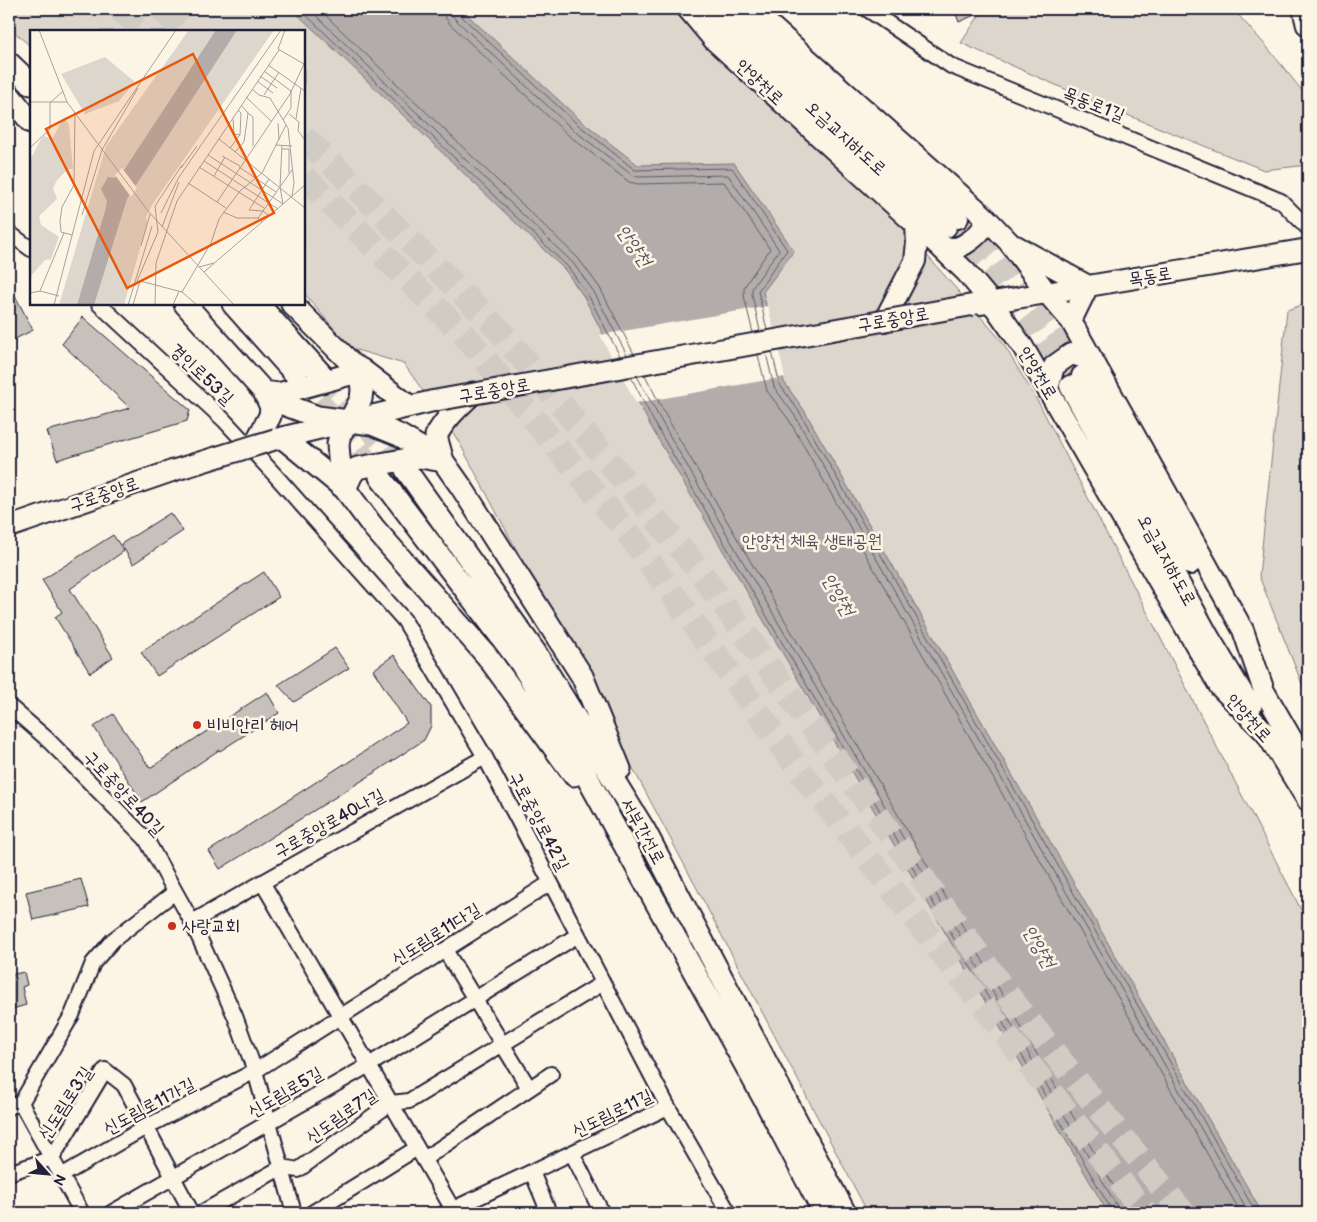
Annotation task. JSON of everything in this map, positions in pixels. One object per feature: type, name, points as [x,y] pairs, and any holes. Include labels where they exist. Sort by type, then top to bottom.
[{"type":"main road","name":"안양천로","points":[[688,9],[714,40],[916,234],[947,230],[966,272],[992,302],[1023,347],[1220,687],[1266,732],[1308,801]]},
{"type":"main road","name":"오금교지하도로","points":[[700,9],[947,230]]},
{"type":"main road","name":"오금교지하도로","points":[[728,9],[947,230]]},
{"type":"main road","name":"안양천로","points":[[748,9],[764,20],[983,215],[1009,242],[1071,321],[1082,374],[1243,630],[1264,691],[1308,767]]},
{"type":"main road","points":[[9,62],[30,78]]},
{"type":"main road","points":[[9,62],[30,83]]},
{"type":"main road","points":[[9,88],[30,107]]},
{"type":"main road","points":[[9,95],[30,121]]},
{"type":"main road","points":[[947,230],[954,248],[965,245],[983,228],[983,215]]},
{"type":"main road","points":[[884,321],[915,261],[916,234]]},
{"type":"main road","points":[[1009,242],[1088,286],[1071,321]]},
{"type":"main road","name":"목동로","points":[[992,302],[1308,250]]},
{"type":"main road","name":"구로중앙로","points":[[9,527],[172,471],[254,446],[433,400],[992,302]]},
{"type":"main road","points":[[186,305],[264,392],[283,404],[318,417],[372,424],[399,435],[443,460]]},
{"type":"main road","points":[[234,305],[296,376]]},
{"type":"main road","points":[[259,305],[323,376]]},
{"type":"main road","points":[[293,305],[353,365],[409,406]]},
{"type":"main road","points":[[1048,389],[1054,366],[1071,354],[1082,374]]},
{"type":"main road","points":[[264,392],[278,394],[347,375],[352,372],[353,365]]},
{"type":"main road","points":[[345,489],[338,444],[340,434],[349,422],[361,399],[362,390],[361,380],[353,365]]},
{"type":"main road","name":"오금교지하도로","points":[[1082,374],[1210,639],[1266,732]]},
{"type":"main road","points":[[254,446],[270,416],[271,407],[264,392]]},
{"type":"main road","points":[[473,393],[456,409],[436,436],[443,460],[582,676],[645,831]]},
{"type":"main road","points":[[279,439],[345,489],[374,528],[487,656],[626,848]]},
{"type":"main road","points":[[345,489],[352,474],[358,468],[420,457],[443,460]]},
{"type":"main road","name":"서부간선로","points":[[406,470],[535,652],[645,831],[845,1213]]},
{"type":"main road","name":"서부간선로","points":[[380,477],[520,662],[554,717],[824,1213]]},
{"type":"street","name":"목동로1길","points":[[868,9],[951,66],[1281,201],[1308,228]]},
{"type":"street","points":[[1300,9],[1304,26],[1308,29]]},
{"type":"street","points":[[9,233],[30,248]]},
{"type":"street","name":"경인로53길","points":[[100,305],[224,420],[275,475]]},
{"type":"street","name":"구로중앙로42길","points":[[275,475],[404,620],[484,757],[668,1107],[729,1213]]},
{"type":"street","name":"구로중앙로40길","points":[[9,706],[46,738],[146,839],[192,922]]},
{"type":"street","name":"구로중앙로40나길","points":[[192,922],[484,757]]},
{"type":"street","points":[[262,882],[420,1153],[451,1212]]},
{"type":"street","name":"신도림로11다길","points":[[255,1071],[550,883]]},
{"type":"street","points":[[82,1213],[52,1158],[15,1105],[72,1015],[93,963],[113,940],[175,892]]},
{"type":"street","points":[[192,922],[235,1016],[255,1071],[294,1213]]},
{"type":"street","name":"신도림로5길","points":[[111,1213],[369,1065],[578,935]]},
{"type":"street","points":[[445,950],[529,1088]]},
{"type":"street","name":"신도림로7길","points":[[200,1213],[282,1167],[298,1170],[391,1103],[409,1101],[603,983]]},
{"type":"street","name":"신도림로3길","points":[[9,1173],[52,1158],[105,1070],[124,1085],[146,1127]]},
{"type":"street","name":"신도림로11가길","points":[[61,1176],[146,1127],[255,1071]]},
{"type":"street","points":[[312,1213],[420,1153],[551,1074]]},
{"type":"street","name":"신도림로11길","points":[[451,1212],[668,1107]]},
{"type":"street","points":[[146,1127],[192,1213]]},
{"type":"street","name":"신도림로11길","points":[[572,1153],[602,1213]]},
{"type":"street","points":[[532,1172],[549,1213]]},
{"type":"green space","name":"안양천 체육 생태공원","points":[[9,9],[671,9],[903,228],[1001,340],[1041,407],[1308,923],[1308,1213],[868,1213],[459,442],[404,364],[350,348],[305,294],[305,30],[30,30],[30,46],[9,27]]},
{"type":"green space","points":[[979,9],[1233,9],[1267,47],[1308,98],[1308,165],[1264,170],[1085,98],[961,43],[980,14]]},
{"type":"green space","points":[[1308,303],[1308,699],[1259,576],[1287,310]]},
{"type":"water","name":"안양천","points":[[292,9],[461,9],[579,119],[638,165],[734,163],[794,251],[763,292],[784,382],[804,410],[1262,1213],[1108,1213],[650,425],[584,297],[565,270]]},
{"type":"pier","points":[[768,306],[785,377],[636,403],[600,335]]},
{"type":"building","points":[[954,9],[988,9],[959,22]]},
{"type":"building","points":[[9,284],[33,330],[9,342]]},
{"type":"building","points":[[83,317],[190,410],[187,421],[57,460],[47,431],[130,408],[62,344]]},
{"type":"building","points":[[170,513],[183,531],[133,564],[121,544]]},
{"type":"building","points":[[113,535],[124,551],[70,589],[113,657],[90,673],[55,617],[62,612],[42,580]]},
{"type":"building","points":[[264,572],[279,597],[157,676],[141,652]]},
{"type":"building","points":[[335,648],[349,668],[294,702],[278,685]]},
{"type":"building","points":[[394,655],[431,707],[431,726],[424,740],[220,869],[209,851],[407,723],[373,670]]},
{"type":"building","points":[[267,692],[279,713],[219,750],[142,802],[94,727],[113,714],[150,768]]},
{"type":"building","points":[[81,879],[89,907],[33,920],[26,892]]},
{"type":"building","points":[[24,972],[27,985],[22,987],[26,1005],[9,1010],[9,975]]},
{"type":"tunnel","points":[[120,9],[145,30]]},
{"type":"tunnel","points":[[161,9],[185,30]]},
{"type":"tunnel","points":[[305,139],[500,331],[697,568],[1009,997],[1183,1213]]},
{"type":"tunnel","points":[[305,178],[467,338],[632,538],[800,771],[1145,1213]]},
{"type":"tunnel","points":[[958,218],[999,261],[1046,319],[1082,376]]},
{"type":"tunnel","points":[[946,227],[987,270],[1034,328],[1070,386]]},
{"type":"tunnel","points":[[297,376],[341,426],[380,477]]},
{"type":"tunnel","points":[[323,376],[406,470]]},
{"type":"place","name":"비비안리 헤어","points":[[197,725]]},
{"type":"place","name":"사랑교회","points":[[172,926]]}]
